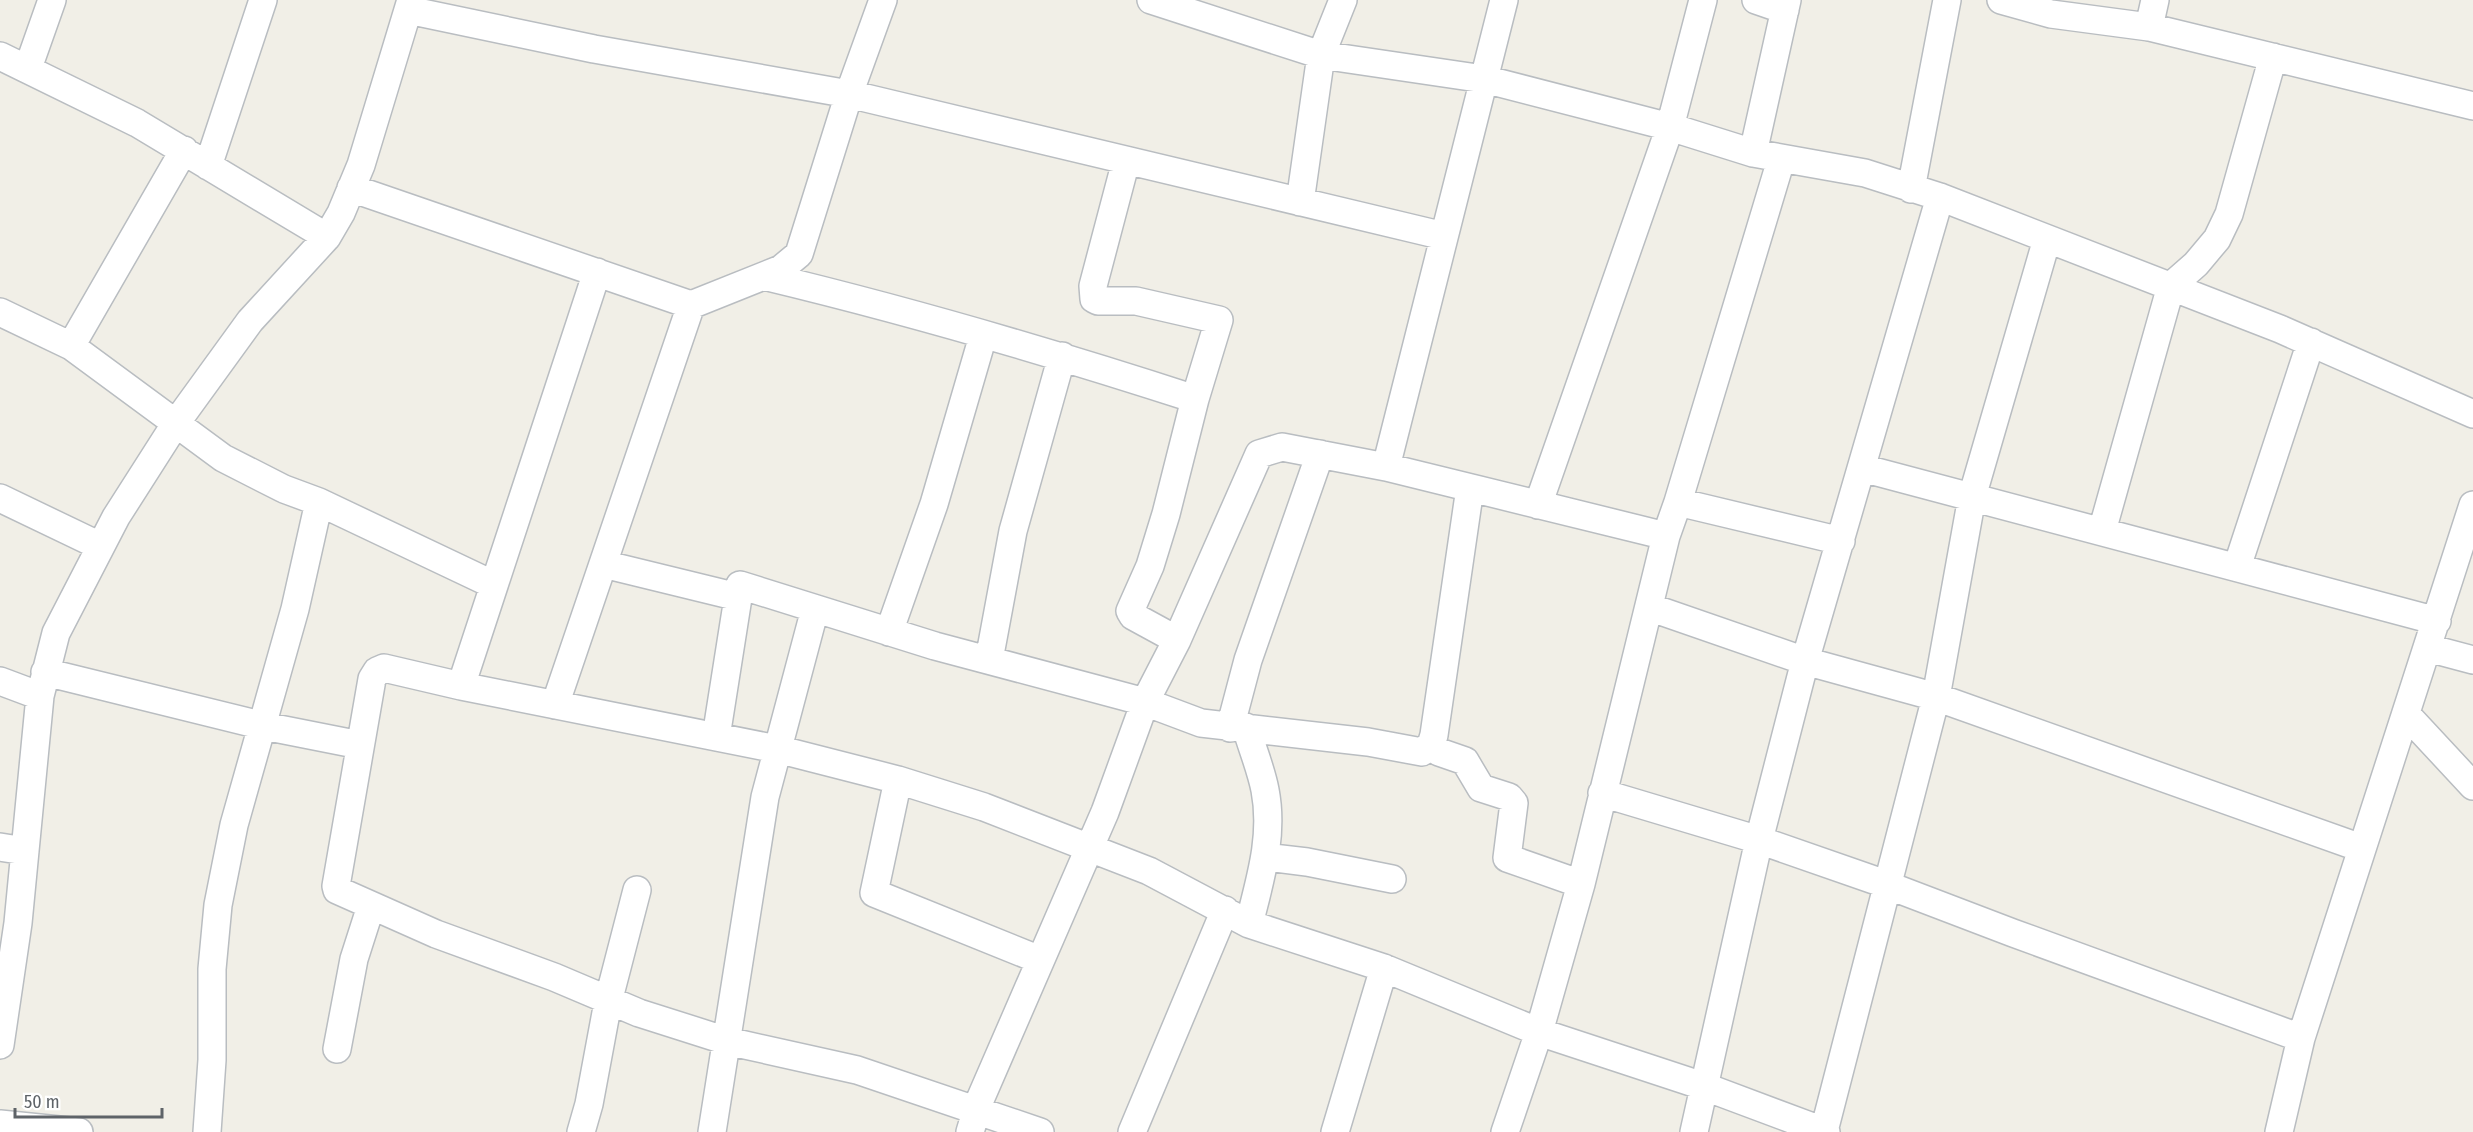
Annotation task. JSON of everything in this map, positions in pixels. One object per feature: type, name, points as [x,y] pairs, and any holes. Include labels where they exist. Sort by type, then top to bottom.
[{"type":"street","points":[[28,68],[52,0]]},
{"type":"street","points":[[208,166],[262,0]]},
{"type":"street","points":[[351,188],[691,305],[781,269],[799,254],[849,94],[883,0]]},
{"type":"street","points":[[1300,202],[1321,55],[1344,0]]},
{"type":"street","points":[[1386,467],[1504,0]]},
{"type":"street","points":[[1538,505],[1670,127],[1703,0]]},
{"type":"street","points":[[1753,153],[1786,5],[1756,0]]},
{"type":"street","points":[[1911,189],[1947,0]]},
{"type":"street","points":[[2001,0],[2051,14],[2149,27],[2473,106]]},
{"type":"street","points":[[2149,27],[2155,0]]},
{"type":"street","points":[[1156,1],[1321,55],[1484,79],[1670,127],[1753,153],[1865,173],[1940,197],[2171,286],[2311,342],[2473,414]]},
{"type":"street","points":[[0,1045],[13,849],[42,684],[56,633],[100,546],[176,423],[250,321],[327,237],[351,188],[410,5],[594,49],[849,94],[1444,236]]},
{"type":"street","points":[[0,56],[137,123],[327,237]]},
{"type":"street","points":[[2102,531],[2171,286],[2196,264],[2217,239],[2229,214],[2273,57]]},
{"type":"street","points":[[71,346],[184,150]]},
{"type":"street","points":[[1505,1132],[1539,1032],[1581,884],[1666,536],[1781,159]]},
{"type":"street","points":[[1126,161],[1093,286],[1094,299],[1098,301],[1136,301],[1219,320],[1195,399],[1163,524],[1150,566],[1131,611],[1133,616],[1177,640]]},
{"type":"street","points":[[1694,1132],[1759,840],[1805,661],[1940,197]]},
{"type":"street","points":[[1040,1132],[973,1121],[856,1070],[727,1041],[608,1002],[554,977],[436,934],[337,890],[360,745],[372,679],[376,671],[384,668],[460,686],[777,749],[898,780],[984,807],[1149,871],[1249,924],[1384,968],[1539,1032],[1703,1086],[1825,1132],[1886,886],[1936,698],[1972,497],[2046,239]]},
{"type":"street","points":[[460,686],[597,272]]},
{"type":"street","points":[[764,276],[901,309],[983,336],[1062,356],[1195,399]]},
{"type":"street","points":[[555,705],[691,305]]},
{"type":"street","points":[[0,312],[71,346],[223,458],[284,489],[319,502],[494,585]]},
{"type":"street","points":[[889,632],[934,504],[983,336]]},
{"type":"street","points":[[2236,567],[2311,342]]},
{"type":"street","points":[[988,660],[1012,531],[1062,356]]},
{"type":"street","points":[[973,1121],[1088,847],[1105,812],[1145,702],[1177,640],[1259,454],[1282,447],[1386,467],[1666,536]]},
{"type":"street","points":[[1249,924],[1266,857],[1268,822],[1265,789],[1238,727],[1248,660],[1320,454]]},
{"type":"street","points":[[1862,468],[2437,621]]},
{"type":"street","points":[[716,737],[740,585],[889,632],[1145,702],[1201,723],[1422,752],[1431,745],[1470,488]]},
{"type":"street","points":[[0,498],[100,546]]},
{"type":"street","points":[[207,1132],[212,1060],[212,969],[218,905],[234,825],[264,726],[295,609],[319,502]]},
{"type":"street","points":[[1678,502],[1841,541]]},
{"type":"street","points":[[2279,1132],[2301,1038],[2473,505]]},
{"type":"street","points":[[603,564],[738,597]]},
{"type":"street","points":[[1649,607],[1805,661],[1936,698],[2361,848]]},
{"type":"street","points":[[712,1132],[765,797],[815,609]]},
{"type":"street","points":[[2428,648],[2473,660]]},
{"type":"street","points":[[0,681],[42,684],[360,745]]},
{"type":"street","points":[[2406,714],[2473,786]]},
{"type":"street","points":[[1431,745],[1439,752],[1465,761],[1481,788],[1509,797],[1514,803],[1507,858],[1581,884]]},
{"type":"street","points":[[898,780],[874,893],[1040,960]]},
{"type":"street","points":[[1602,793],[1759,840],[2301,1038]]},
{"type":"street","points":[[1266,857],[1306,862],[1392,879]]},
{"type":"street","points":[[581,1132],[589,1104],[608,1002],[638,890]]},
{"type":"street","points":[[337,1049],[349,982],[371,906]]},
{"type":"street","points":[[1132,1132],[1225,910]]},
{"type":"street","points":[[1335,1132],[1384,968]]},
{"type":"street","points":[[0,1124],[79,1132]]}]
